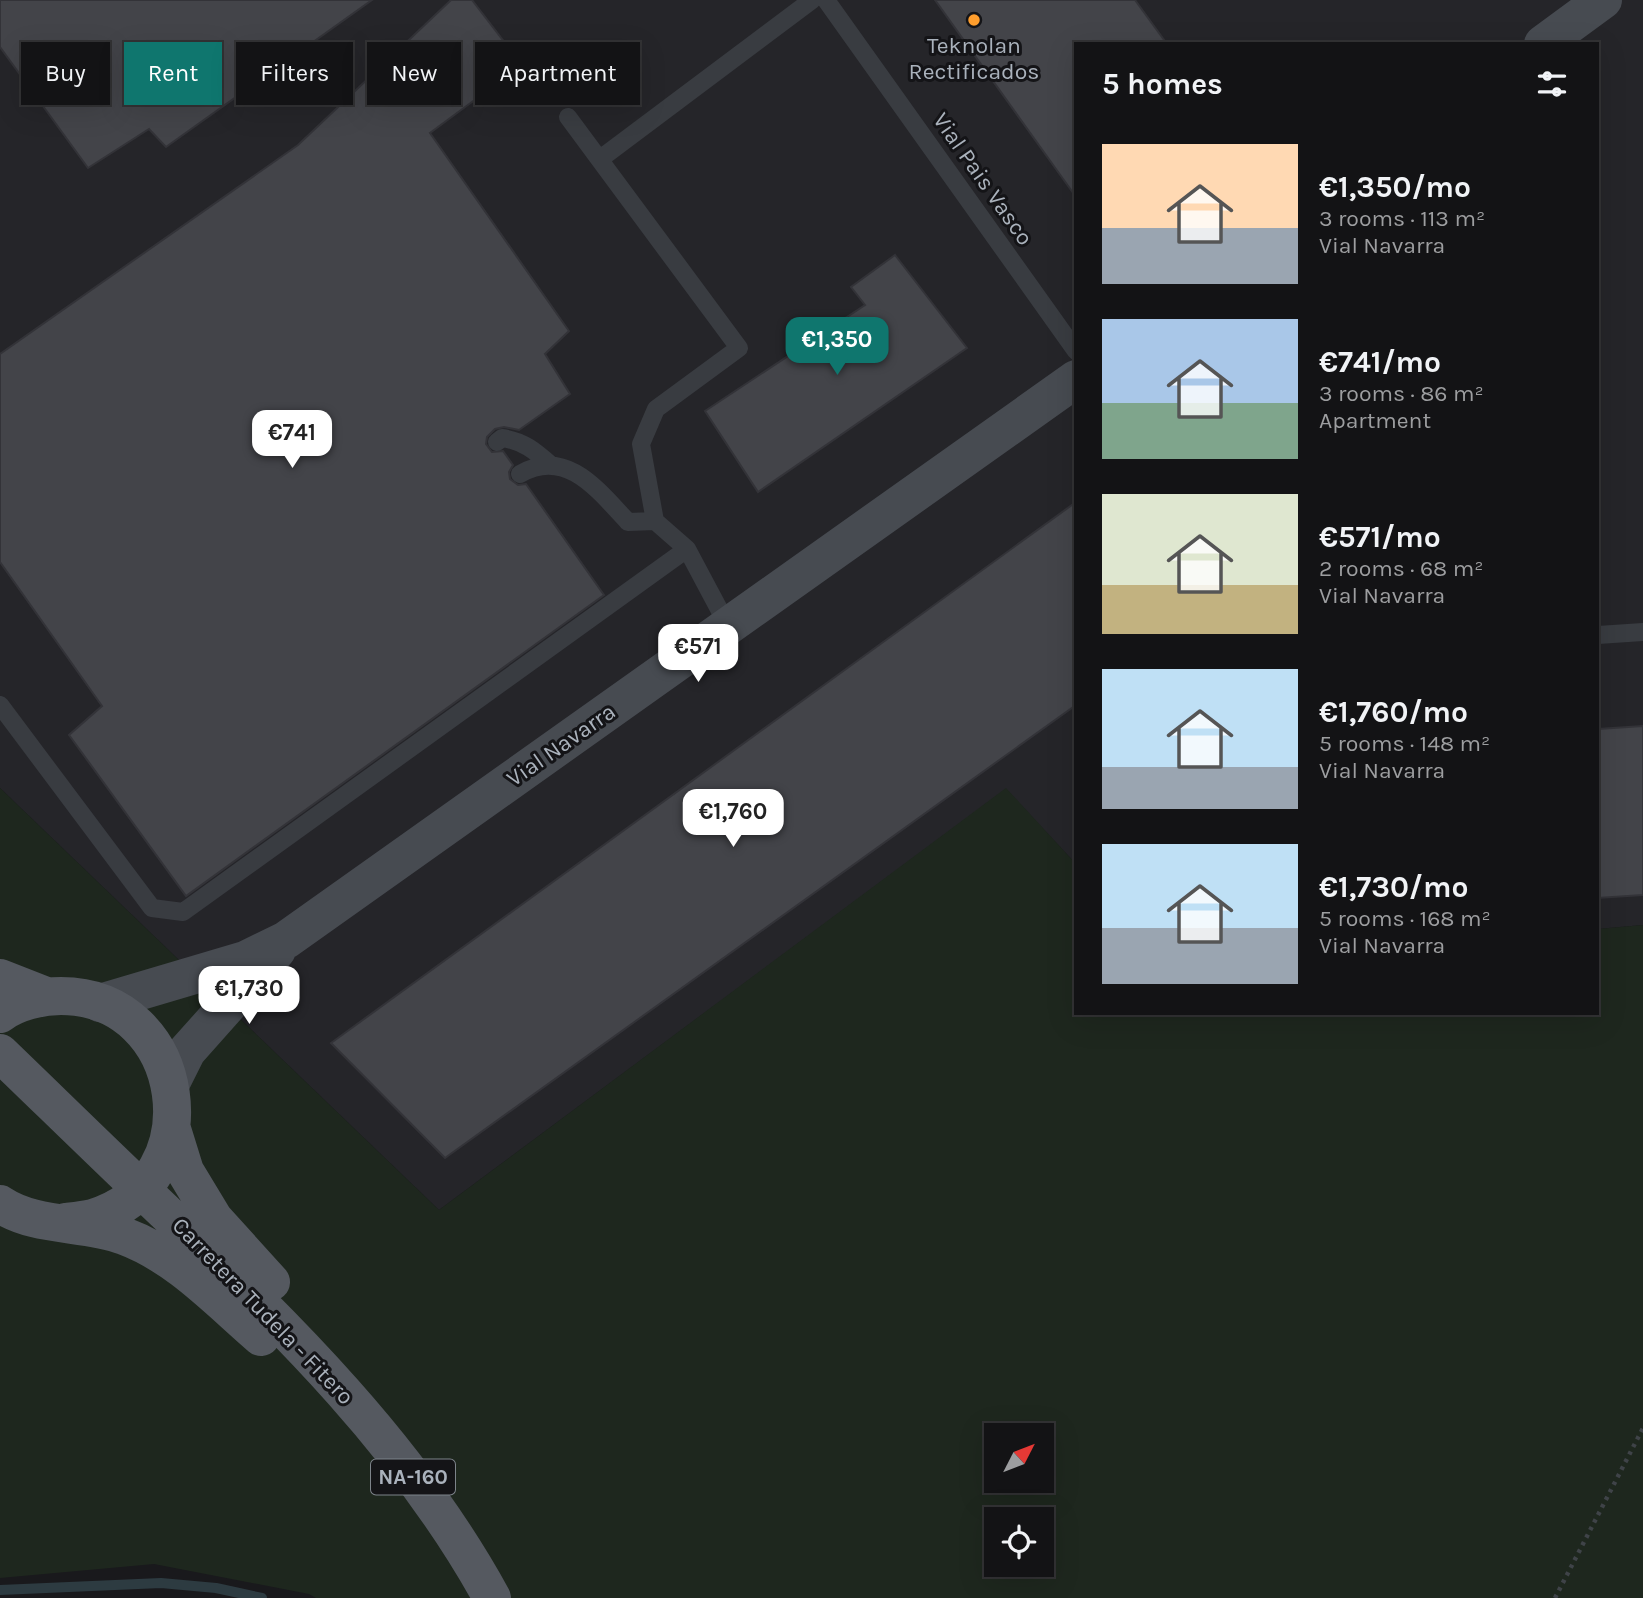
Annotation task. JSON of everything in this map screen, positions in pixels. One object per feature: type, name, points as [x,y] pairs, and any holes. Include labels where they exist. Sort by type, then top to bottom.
[{"type":"main road","points":[[0,978],[46,996]]},
{"type":"main road","points":[[0,1014],[8,1008],[46,996],[73,996],[100,1003],[125,1016],[145,1034],[161,1057],[171,1083],[172,1129],[185,1171],[214,1219],[266,1274],[320,1365]]},
{"type":"main road","name":"Carretera Tudela - Fitero","points":[[0,1053],[251,1294],[320,1365],[381,1434],[422,1490],[492,1598]]},
{"type":"main road","points":[[66,1222],[94,1217],[121,1204],[141,1189],[161,1162],[172,1129]]},
{"type":"main road","points":[[0,1204],[37,1220],[66,1222],[124,1236],[175,1262],[262,1339],[320,1365]]},
{"type":"street","points":[[1546,42],[1604,0]]},
{"type":"street","name":"Vial Navarra","points":[[100,1003],[245,960],[286,940],[1074,380]]},
{"type":"street","name":"Vial Navarra","points":[[171,1083],[187,1051],[286,940]]},
{"type":"lane","points":[[600,159],[812,0]]},
{"type":"lane","name":"Vial Pais Vasco","points":[[826,0],[1074,348]]},
{"type":"lane","points":[[568,117],[739,348],[656,409],[641,444],[654,521],[687,549],[728,626]]},
{"type":"lane","points":[[497,442],[502,438],[516,440],[528,446],[552,466]]},
{"type":"lane","points":[[520,474],[536,464],[562,467],[579,474],[596,487],[628,522],[654,521]]},
{"type":"lane","points":[[0,705],[152,908],[183,912],[687,549]]},
{"type":"lane","points":[[1599,635],[1643,632]]},
{"type":"path","points":[[1555,1598],[1643,1428]]},
{"type":"shaded area","points":[[0,0],[1643,0],[1643,925],[1599,929],[1599,42],[1074,42],[1074,862],[1006,789],[439,1210],[0,788]]},
{"type":"shaded area","points":[[0,788],[439,1210],[1006,788],[1074,862],[1074,1015],[1599,1015],[1599,929],[1643,925],[1643,1598],[316,1598],[309,1594],[154,1564],[0,1578]]},
{"type":"building","points":[[0,0],[372,0],[313,42],[236,42],[236,97],[166,147],[149,129],[88,168],[42,105],[110,105],[110,42],[21,42],[21,76],[0,47]]},
{"type":"building","points":[[451,0],[472,0],[504,42],[475,42],[475,100],[430,133],[569,331],[545,354],[570,394],[519,430],[504,427],[495,429],[487,437],[486,444],[492,452],[503,451],[513,465],[509,472],[510,479],[518,485],[526,484],[604,595],[186,896],[69,735],[102,706],[0,562],[0,354],[298,145],[340,105],[353,105],[353,93],[367,80],[367,105],[461,105],[461,42],[407,42]]},
{"type":"building","points":[[935,0],[1135,0],[1166,42],[1074,42],[1074,194]]},
{"type":"building","points":[[895,255],[967,348],[758,492],[705,411],[865,305],[851,287]]},
{"type":"building","points":[[1074,503],[1074,706],[445,1158],[331,1043]]},
{"type":"building","points":[[1643,726],[1643,895],[1599,898],[1599,729]]},
{"type":"waterway","points":[[0,1590],[161,1583],[216,1588],[262,1598]]},
{"type":"place","name":"Teknolan Rectificados","points":[[974,20]]}]
